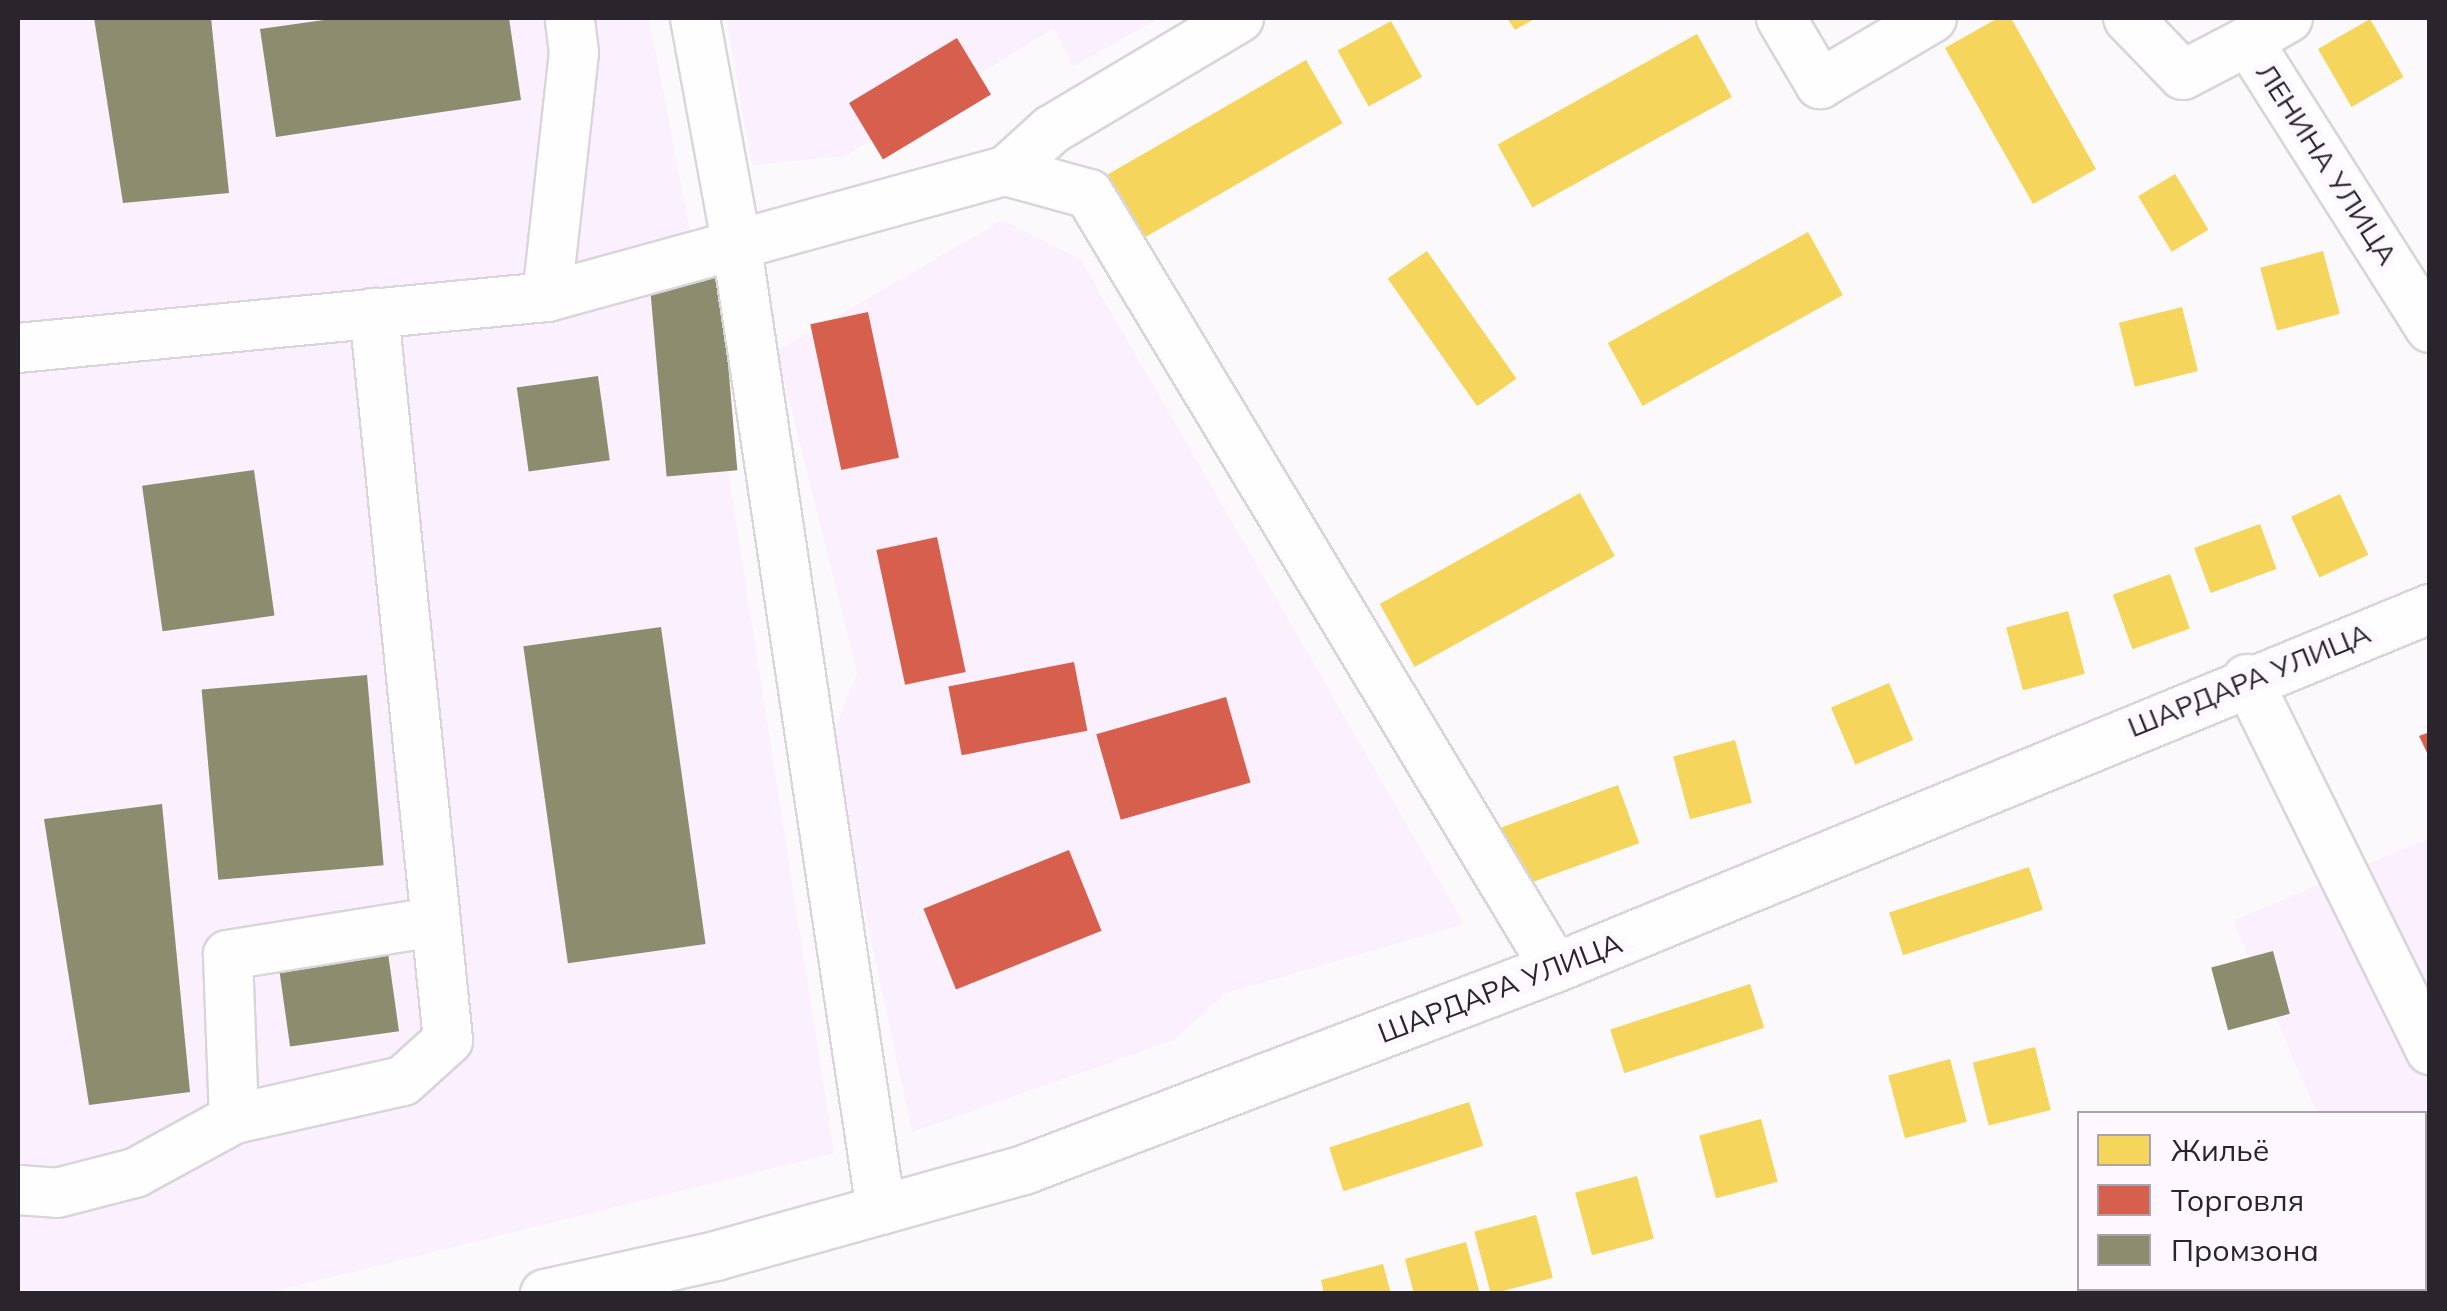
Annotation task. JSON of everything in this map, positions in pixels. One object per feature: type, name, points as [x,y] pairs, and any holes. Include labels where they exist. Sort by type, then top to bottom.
[{"type":"street","points":[[547,297],[574,53],[570,18]]},
{"type":"street","points":[[695,18],[715,247],[881,1210]]},
{"type":"street","points":[[18,348],[547,297],[715,247],[1006,172],[1051,130],[1239,18]]},
{"type":"street","points":[[1781,18],[1820,84],[1932,18]]},
{"type":"street","points":[[2128,18],[2183,76],[2248,42]]},
{"type":"street","name":"ЛЕНИНА УЛИЦА","points":[[2288,18],[2248,42],[2422,298]]},
{"type":"street","points":[[1006,172],[1088,194],[1555,968]]},
{"type":"street","points":[[18,1190],[57,1193],[135,1173],[234,1119],[403,1081],[448,1040],[374,314]]},
{"type":"street","name":"ШАРДАРА УЛИЦА","points":[[545,1294],[716,1256],[1024,1170],[1555,968],[2247,679],[2430,609]]},
{"type":"street","points":[[2247,679],[2430,1050]]},
{"type":"street","points":[[234,1119],[228,954],[436,922]]},
{"type":"shaded area","points":[[18,18],[649,18],[694,252],[834,1153],[267,1293],[18,1293]]},
{"type":"shaded area","points":[[726,18],[1160,18],[1073,66],[1054,28],[845,156],[752,165]]},
{"type":"shaded area","points":[[1003,220],[1081,260],[1464,924],[1226,993],[1174,1040],[912,1132],[829,742],[857,674],[777,351]]},
{"type":"shaded area","points":[[2429,838],[2429,1293],[2395,1291],[2427,1291],[2427,1111],[2316,1111],[2233,921]]},
{"type":"building: Жильё","points":[[1507,18],[1536,18],[1515,30]]},
{"type":"building: Жильё","points":[[1998,18],[2011,18],[2096,169],[2033,204],[1945,48]]},
{"type":"building: Жильё","points":[[2370,19],[2404,77],[2352,107],[2318,49]]},
{"type":"building: Жильё","points":[[1391,21],[1422,77],[1369,107],[1338,51]]},
{"type":"building: Жильё","points":[[1697,34],[1732,97],[1532,208],[1498,145]]},
{"type":"building: Жильё","points":[[1306,60],[1342,123],[1144,238],[1108,174]]},
{"type":"building: Жильё","points":[[2175,174],[2208,230],[2172,252],[2138,196]]},
{"type":"building: Жильё","points":[[1808,232],[1843,295],[1643,406],[1608,343]]},
{"type":"building: Жильё","points":[[1427,251],[1516,379],[1477,406],[1388,279]]},
{"type":"building: Жильё","points":[[2323,251],[2340,314],[2277,331],[2260,268]]},
{"type":"building: Жильё","points":[[2182,307],[2198,371],[2135,387],[2119,323]]},
{"type":"building: Жильё","points":[[1580,493],[1615,556],[1415,667],[1380,604]]},
{"type":"building: Жильё","points":[[2340,494],[2368,555],[2319,578],[2291,517]]},
{"type":"building: Жильё","points":[[2260,524],[2276,569],[2211,593],[2194,548]]},
{"type":"building: Жильё","points":[[2170,574],[2190,629],[2133,649],[2113,595]]},
{"type":"building: Жильё","points":[[2068,611],[2085,674],[2023,690],[2006,628]]},
{"type":"building: Жильё","points":[[1889,683],[1913,740],[1855,765],[1831,708]]},
{"type":"building: Жильё","points":[[1735,740],[1752,803],[1690,819],[1673,757]]},
{"type":"building: Жильё","points":[[1618,785],[1639,843],[1520,887],[1499,828]]},
{"type":"building: Жильё","points":[[2029,867],[2043,910],[1903,955],[1889,912]]},
{"type":"building: Жильё","points":[[1750,984],[1764,1028],[1624,1073],[1610,1029]]},
{"type":"building: Жильё","points":[[2035,1047],[2051,1110],[1989,1126],[1973,1062]]},
{"type":"building: Жильё","points":[[1950,1059],[1967,1122],[1905,1138],[1888,1076]]},
{"type":"building: Жильё","points":[[1469,1102],[1483,1146],[1343,1191],[1329,1147]]},
{"type":"building: Жильё","points":[[1761,1119],[1778,1182],[1716,1198],[1699,1136]]},
{"type":"building: Жильё","points":[[1637,1176],[1654,1239],[1592,1255],[1575,1193]]},
{"type":"building: Жильё","points":[[1536,1215],[1553,1278],[1491,1294],[1474,1232]]},
{"type":"building: Жильё","points":[[1466,1242],[1480,1294],[1414,1294],[1405,1259]]},
{"type":"building: Жильё","points":[[1383,1264],[1391,1294],[1324,1294],[1321,1280]]},
{"type":"building: Торговля","points":[[957,38],[991,95],[883,159],[849,103]]},
{"type":"building: Торговля","points":[[868,312],[899,458],[841,470],[810,324]]},
{"type":"building: Торговля","points":[[937,537],[966,672],[905,685],[876,550]]},
{"type":"building: Торговля","points":[[1074,662],[1087,731],[962,755],[948,686]]},
{"type":"building: Торговля","points":[[1226,697],[1251,783],[1121,820],[1096,734]]},
{"type":"building: Торговля","points":[[2430,732],[2430,759],[2419,736]]},
{"type":"building: Торговля","points":[[1069,850],[1102,931],[956,989],[923,909]]},
{"type":"building: Промзона","points":[[94,18],[211,18],[229,193],[123,203]]},
{"type":"building: Промзона","points":[[338,18],[509,18],[521,100],[276,137],[260,29]]},
{"type":"building: Промзона","points":[[720,272],[737,470],[667,476],[649,278]]},
{"type":"building: Промзона","points":[[598,376],[610,460],[529,472],[517,387]]},
{"type":"building: Промзона","points":[[254,470],[274,616],[163,631],[142,486]]},
{"type":"building: Промзона","points":[[661,627],[706,944],[568,963],[523,646]]},
{"type":"building: Промзона","points":[[367,675],[384,865],[218,880],[202,689]]},
{"type":"building: Промзона","points":[[162,804],[190,1092],[89,1105],[44,819]]},
{"type":"building: Промзона","points":[[387,946],[399,1031],[290,1046],[278,961]]},
{"type":"building: Промзона","points":[[2273,951],[2290,1014],[2228,1030],[2211,968]]}]
